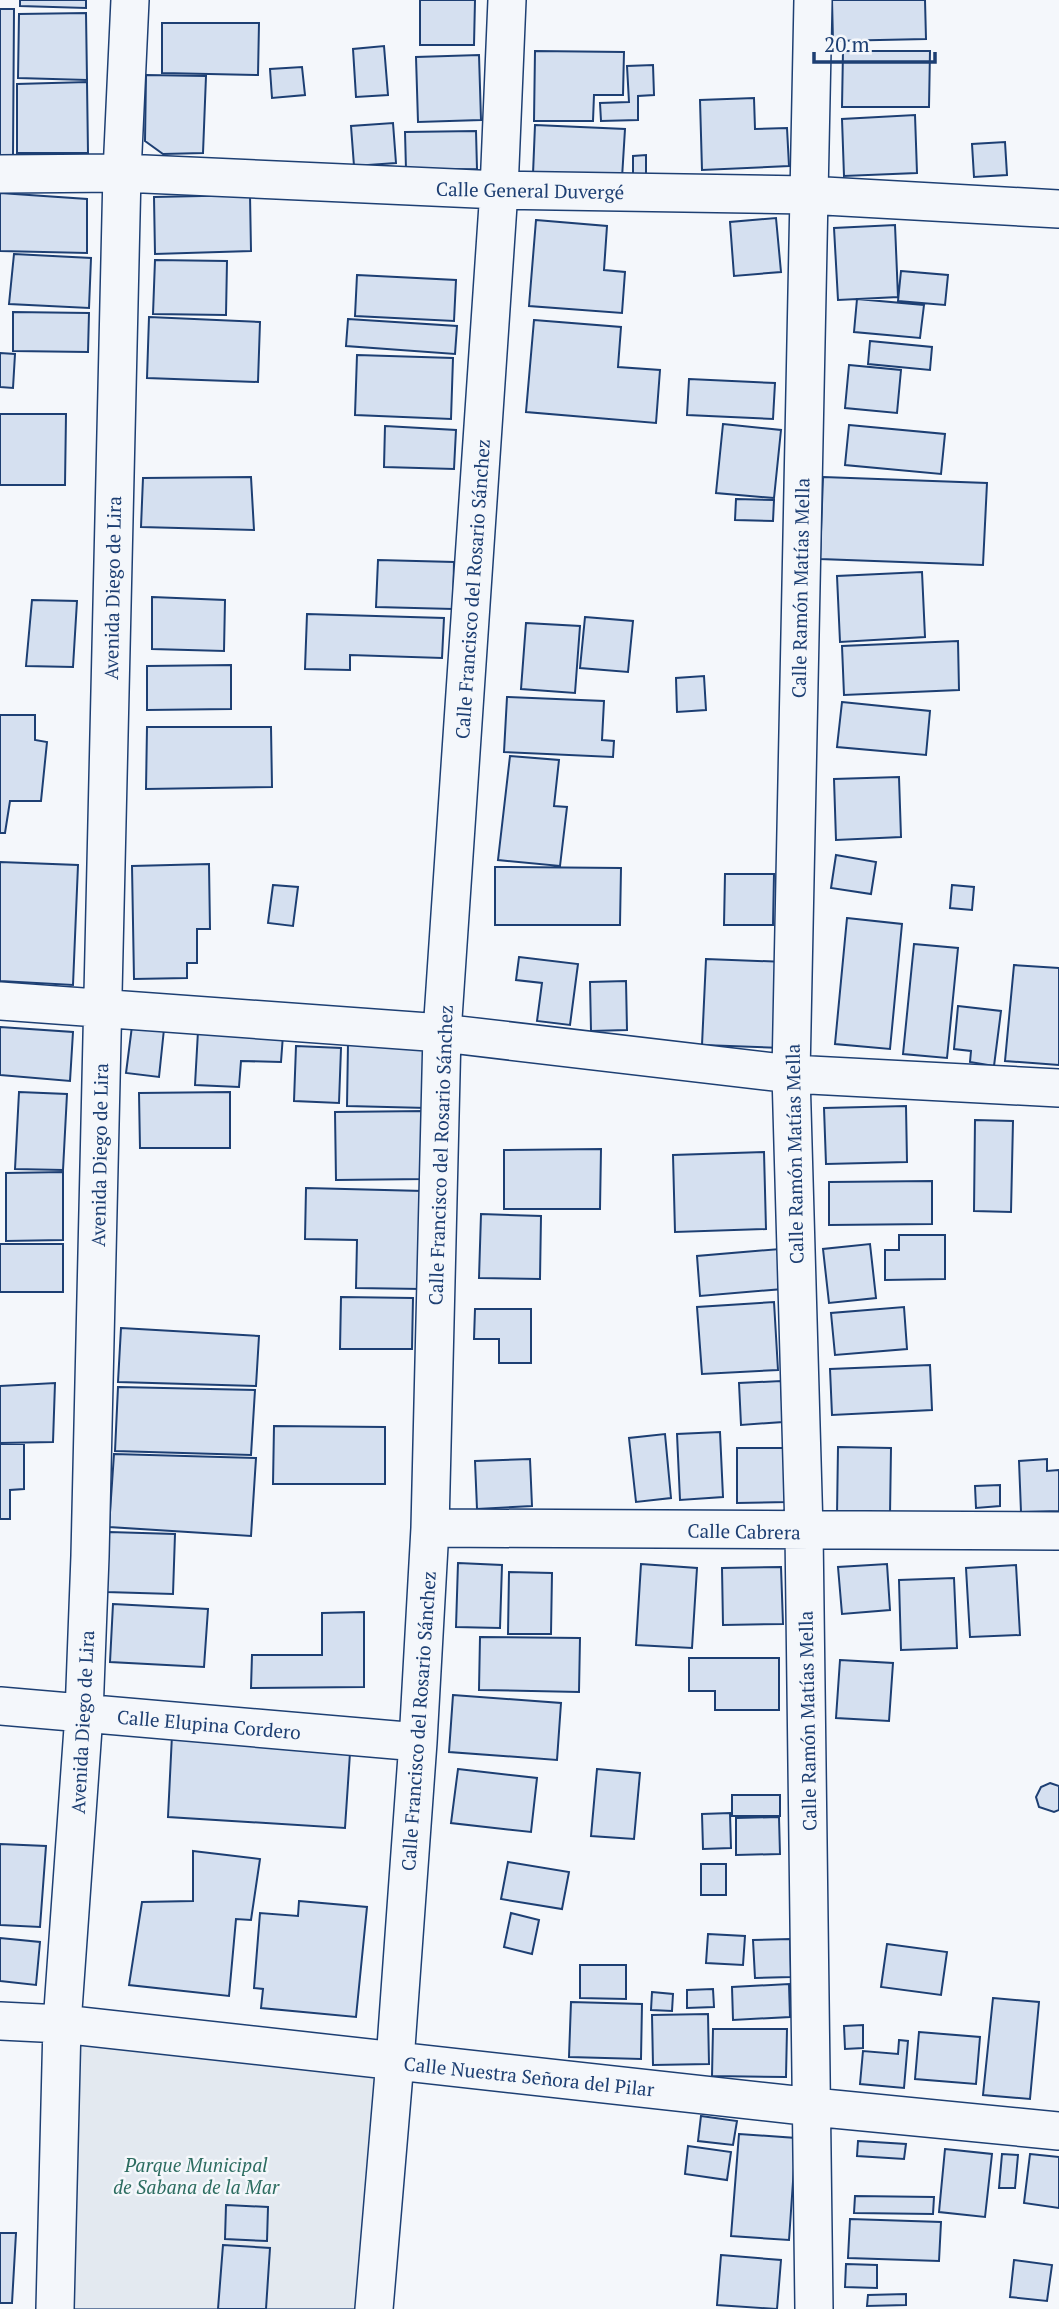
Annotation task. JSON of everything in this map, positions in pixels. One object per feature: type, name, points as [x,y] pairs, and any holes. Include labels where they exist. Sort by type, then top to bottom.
[{"type":"street","name":"Avenida Diego de Lira","points":[[55,2309],[62,2024],[84,1714],[90,1556],[122,173],[130,0]]},
{"type":"street","name":"Calle Francisco del Rosario Sánchez","points":[[374,2309],[396,2061],[418,1742],[430,1528],[442,1033],[499,190],[507,0]]},
{"type":"street","name":"Calle Ramón Matías Mella","points":[[813,0],[790,1073],[804,1531],[814,2309]]},
{"type":"street","name":"Calle General Duvergé","points":[[0,174],[122,173],[499,190],[807,195],[1059,209]]},
{"type":"street","points":[[0,1002],[442,1033],[790,1073],[1059,1088]]},
{"type":"street","name":"Calle Cabrera","points":[[430,1528],[1059,1531]]},
{"type":"street","name":"Calle Elupina Cordero","points":[[0,1706],[418,1742]]},
{"type":"street","name":"Calle Nuestra Señora del Pilar","points":[[0,2021],[62,2024],[1059,2131]]},
{"type":"green space","name":"Parque Municipal de Sabana de la Mar","points":[[62,2024],[395,2061],[374,2309],[55,2309]]},
{"type":"building","points":[[20,0],[86,0],[86,8],[20,6]]},
{"type":"building","points":[[420,0],[475,0],[474,45],[420,45]]},
{"type":"building","points":[[832,0],[925,0],[926,39],[833,41]]},
{"type":"building","points":[[0,9],[14,9],[13,157],[0,157]]},
{"type":"building","points":[[86,13],[87,80],[18,78],[19,14]]},
{"type":"building","points":[[162,23],[259,23],[258,75],[162,73]]},
{"type":"building","points":[[384,46],[388,95],[356,97],[353,49]]},
{"type":"building","points":[[535,51],[624,52],[623,95],[594,95],[593,121],[534,121]]},
{"type":"building","points":[[843,51],[930,51],[929,107],[842,107]]},
{"type":"building","points":[[479,55],[481,120],[418,122],[416,57]]},
{"type":"building","points":[[653,65],[654,95],[638,96],[638,120],[601,121],[600,103],[629,102],[627,66]]},
{"type":"building","points":[[302,67],[305,95],[272,98],[270,69]]},
{"type":"building","points":[[146,75],[206,76],[203,153],[163,154],[145,141]]},
{"type":"building","points":[[87,82],[88,153],[17,153],[17,84]]},
{"type":"building","points":[[754,98],[755,129],[787,128],[789,166],[702,170],[700,100]]},
{"type":"building","points":[[915,115],[917,173],[844,176],[842,119]]},
{"type":"building","points":[[393,123],[396,163],[354,166],[351,126]]},
{"type":"building","points":[[535,125],[625,129],[622,178],[533,174]]},
{"type":"building","points":[[476,131],[477,169],[406,170],[405,132]]},
{"type":"building","points":[[1005,142],[1007,175],[974,177],[972,144]]},
{"type":"building","points":[[646,155],[646,175],[633,175],[633,156]]},
{"type":"building","points":[[0,193],[87,199],[87,253],[0,251]]},
{"type":"building","points":[[250,195],[251,251],[155,254],[154,197]]},
{"type":"building","points":[[776,218],[781,272],[734,276],[730,222]]},
{"type":"building","points":[[536,220],[607,226],[604,270],[625,272],[622,313],[529,306]]},
{"type":"building","points":[[895,225],[898,297],[838,300],[834,228]]},
{"type":"building","points":[[14,254],[91,258],[89,308],[9,304]]},
{"type":"building","points":[[155,260],[227,261],[226,315],[153,314]]},
{"type":"building","points":[[901,271],[948,275],[945,305],[898,301]]},
{"type":"building","points":[[357,275],[456,280],[454,321],[355,316]]},
{"type":"building","points":[[857,299],[924,305],[920,338],[854,332]]},
{"type":"building","points":[[13,312],[89,313],[88,352],[13,351]]},
{"type":"building","points":[[149,317],[260,322],[258,382],[147,378]]},
{"type":"building","points":[[348,319],[457,326],[455,354],[346,346]]},
{"type":"building","points":[[534,320],[621,327],[618,367],[660,370],[656,423],[526,412]]},
{"type":"building","points":[[870,341],[932,347],[930,370],[868,364]]},
{"type":"building","points":[[0,353],[15,354],[13,388],[0,387]]},
{"type":"building","points":[[357,355],[453,358],[451,419],[355,415]]},
{"type":"building","points":[[849,365],[901,370],[897,413],[845,408]]},
{"type":"building","points":[[689,379],[775,383],[773,419],[687,415]]},
{"type":"building","points":[[0,414],[66,414],[65,485],[0,485]]},
{"type":"building","points":[[723,424],[781,430],[774,498],[716,493]]},
{"type":"building","points":[[849,425],[945,434],[941,474],[845,465]]},
{"type":"building","points":[[385,426],[456,430],[454,469],[384,467]]},
{"type":"building","points":[[251,477],[254,530],[141,527],[143,478]]},
{"type":"building","points":[[823,477],[987,483],[983,565],[820,559]]},
{"type":"building","points":[[736,499],[774,500],[773,521],[735,520]]},
{"type":"building","points":[[378,560],[454,562],[453,609],[376,607]]},
{"type":"building","points":[[922,572],[925,637],[840,642],[837,576]]},
{"type":"building","points":[[152,597],[225,600],[224,651],[152,649]]},
{"type":"building","points":[[32,600],[77,601],[73,667],[26,666]]},
{"type":"building","points":[[307,614],[444,618],[442,658],[350,655],[350,670],[305,669]]},
{"type":"building","points":[[585,617],[633,621],[628,672],[580,668]]},
{"type":"building","points":[[526,623],[580,626],[575,693],[521,689]]},
{"type":"building","points":[[958,641],[959,690],[844,695],[842,646]]},
{"type":"building","points":[[231,665],[231,709],[147,710],[147,666]]},
{"type":"building","points":[[704,676],[706,710],[677,712],[676,678]]},
{"type":"building","points":[[507,697],[604,701],[602,740],[614,741],[613,757],[504,752]]},
{"type":"building","points":[[842,702],[930,711],[926,755],[837,747]]},
{"type":"building","points":[[0,715],[35,715],[35,740],[47,742],[41,801],[10,801],[5,833],[0,833]]},
{"type":"building","points":[[147,727],[271,727],[272,787],[146,789]]},
{"type":"building","points":[[510,756],[559,760],[554,806],[567,807],[560,866],[498,860]]},
{"type":"building","points":[[899,777],[901,837],[836,840],[834,779]]},
{"type":"building","points":[[836,855],[876,862],[871,894],[831,888]]},
{"type":"building","points":[[0,862],[78,865],[73,985],[0,981]]},
{"type":"building","points":[[209,864],[210,929],[197,929],[197,963],[187,963],[187,978],[134,979],[132,866]]},
{"type":"building","points":[[495,867],[621,868],[620,925],[495,925]]},
{"type":"building","points":[[725,874],[774,874],[773,925],[724,925]]},
{"type":"building","points":[[273,885],[298,887],[293,926],[268,923]]},
{"type":"building","points":[[952,885],[974,887],[972,910],[950,908]]},
{"type":"building","points":[[847,918],[902,924],[890,1049],[835,1044]]},
{"type":"building","points":[[914,944],[958,948],[947,1058],[903,1054]]},
{"type":"building","points":[[519,957],[578,964],[570,1025],[537,1021],[542,983],[516,980]]},
{"type":"building","points":[[706,959],[786,962],[782,1048],[702,1045]]},
{"type":"building","points":[[1014,965],[1059,968],[1059,1065],[1005,1061]]},
{"type":"building","points":[[626,981],[627,1030],[591,1031],[590,982]]},
{"type":"building","points":[[958,1006],[1001,1011],[994,1066],[970,1062],[971,1051],[954,1049]]},
{"type":"building","points":[[132,1026],[164,1029],[159,1077],[126,1073]]},
{"type":"building","points":[[0,1027],[73,1032],[70,1081],[0,1075]]},
{"type":"building","points":[[198,1031],[283,1035],[281,1062],[241,1061],[239,1087],[195,1085]]},
{"type":"building","points":[[348,1043],[429,1044],[427,1108],[347,1106]]},
{"type":"building","points":[[296,1046],[341,1048],[339,1103],[294,1101]]},
{"type":"building","points":[[19,1092],[67,1094],[63,1170],[15,1169]]},
{"type":"building","points":[[230,1092],[230,1148],[140,1148],[139,1093]]},
{"type":"building","points":[[906,1106],[907,1162],[826,1164],[824,1108]]},
{"type":"building","points":[[425,1111],[426,1179],[336,1180],[335,1112]]},
{"type":"building","points":[[975,1120],[1013,1121],[1011,1212],[974,1211]]},
{"type":"building","points":[[601,1149],[600,1209],[504,1209],[504,1150]]},
{"type":"building","points":[[764,1152],[766,1229],[675,1232],[673,1155]]},
{"type":"building","points":[[63,1172],[63,1240],[6,1241],[6,1173]]},
{"type":"building","points":[[932,1181],[932,1224],[829,1225],[829,1182]]},
{"type":"building","points":[[306,1188],[423,1191],[421,1289],[356,1288],[357,1240],[305,1239]]},
{"type":"building","points":[[481,1214],[541,1216],[540,1279],[479,1278]]},
{"type":"building","points":[[899,1235],[945,1235],[945,1279],[885,1280],[885,1250],[899,1250]]},
{"type":"building","points":[[0,1244],[63,1244],[63,1292],[0,1292]]},
{"type":"building","points":[[870,1244],[876,1298],[829,1303],[823,1249]]},
{"type":"building","points":[[780,1249],[783,1289],[700,1296],[697,1256]]},
{"type":"building","points":[[341,1297],[413,1298],[412,1349],[340,1349]]},
{"type":"building","points":[[774,1302],[778,1370],[702,1374],[697,1307]]},
{"type":"building","points":[[904,1307],[907,1349],[835,1355],[831,1313]]},
{"type":"building","points":[[475,1309],[531,1309],[531,1363],[499,1363],[499,1339],[474,1339]]},
{"type":"building","points":[[121,1328],[259,1336],[256,1386],[118,1382]]},
{"type":"building","points":[[930,1365],[932,1410],[832,1415],[830,1369]]},
{"type":"building","points":[[781,1381],[783,1422],[741,1425],[739,1383]]},
{"type":"building","points":[[55,1383],[53,1442],[0,1443],[0,1386]]},
{"type":"building","points":[[118,1387],[255,1390],[251,1455],[115,1451]]},
{"type":"building","points":[[274,1426],[385,1427],[385,1484],[273,1484]]},
{"type":"building","points":[[720,1432],[723,1497],[680,1500],[677,1434]]},
{"type":"building","points":[[665,1434],[671,1498],[636,1502],[629,1438]]},
{"type":"building","points":[[0,1444],[24,1444],[24,1489],[10,1490],[10,1519],[0,1519]]},
{"type":"building","points":[[838,1447],[891,1448],[890,1515],[837,1515]]},
{"type":"building","points":[[737,1448],[787,1448],[788,1502],[737,1503]]},
{"type":"building","points":[[114,1454],[256,1458],[251,1536],[109,1527]]},
{"type":"building","points":[[530,1459],[532,1506],[477,1509],[475,1461]]},
{"type":"building","points":[[1047,1459],[1047,1471],[1059,1470],[1059,1511],[1021,1512],[1019,1461]]},
{"type":"building","points":[[1000,1485],[1000,1506],[976,1508],[975,1486]]},
{"type":"building","points":[[109,1532],[175,1534],[173,1594],[106,1592]]},
{"type":"building","points":[[458,1563],[502,1565],[500,1628],[456,1627]]},
{"type":"building","points":[[641,1564],[697,1568],[692,1648],[636,1645]]},
{"type":"building","points":[[887,1564],[890,1610],[842,1614],[838,1567]]},
{"type":"building","points":[[1016,1565],[1020,1635],[970,1637],[966,1568]]},
{"type":"building","points":[[781,1567],[783,1624],[723,1625],[722,1568]]},
{"type":"building","points":[[509,1572],[552,1573],[551,1634],[508,1634]]},
{"type":"building","points":[[954,1578],[957,1648],[901,1650],[899,1580]]},
{"type":"building","points":[[113,1604],[208,1609],[204,1667],[110,1662]]},
{"type":"building","points":[[364,1612],[364,1687],[251,1688],[252,1655],[322,1655],[322,1613]]},
{"type":"building","points":[[480,1637],[580,1638],[579,1692],[479,1690]]},
{"type":"building","points":[[689,1658],[779,1658],[779,1710],[715,1710],[715,1691],[689,1691]]},
{"type":"building","points":[[840,1660],[893,1663],[889,1721],[836,1718]]},
{"type":"building","points":[[453,1695],[561,1703],[557,1760],[449,1752]]},
{"type":"building","points":[[172,1735],[350,1753],[345,1828],[168,1817]]},
{"type":"building","points":[[458,1769],[537,1778],[531,1832],[451,1823]]},
{"type":"building","points":[[597,1769],[640,1773],[634,1839],[591,1836]]},
{"type":"building","points":[[1050,1783],[1059,1786],[1059,1810],[1054,1812],[1039,1807],[1036,1797],[1041,1787]]},
{"type":"building","points":[[732,1795],[780,1795],[780,1816],[732,1816]]},
{"type":"building","points":[[730,1813],[731,1848],[703,1849],[702,1814]]},
{"type":"building","points":[[779,1817],[780,1854],[736,1855],[736,1818]]},
{"type":"building","points":[[0,1844],[46,1846],[40,1927],[0,1925]]},
{"type":"building","points":[[193,1851],[260,1859],[251,1920],[236,1919],[229,1996],[129,1985],[142,1902],[193,1901]]},
{"type":"building","points":[[508,1862],[569,1872],[562,1909],[501,1899]]},
{"type":"building","points":[[701,1864],[726,1864],[726,1895],[701,1895]]},
{"type":"building","points":[[299,1901],[367,1907],[356,2017],[261,2008],[263,1989],[254,1988],[260,1913],[298,1916]]},
{"type":"building","points":[[511,1913],[539,1920],[532,1954],[504,1947]]},
{"type":"building","points":[[708,1934],[745,1936],[743,1965],[706,1963]]},
{"type":"building","points":[[0,1938],[40,1942],[36,1985],[0,1981]]},
{"type":"building","points":[[790,1939],[791,1977],[755,1978],[753,1940]]},
{"type":"building","points":[[887,1944],[947,1952],[941,1995],[881,1987]]},
{"type":"building","points":[[580,1965],[626,1965],[626,1999],[580,1998]]},
{"type":"building","points":[[789,1984],[790,2017],[733,2020],[732,1987]]},
{"type":"building","points":[[713,1989],[714,2007],[687,2008],[687,1990]]},
{"type":"building","points":[[652,1992],[673,1994],[672,2011],[651,2010]]},
{"type":"building","points":[[993,1998],[1039,2002],[1030,2099],[983,2095]]},
{"type":"building","points":[[571,2002],[642,2004],[641,2059],[569,2057]]},
{"type":"building","points":[[708,2014],[709,2064],[653,2065],[652,2015]]},
{"type":"building","points":[[863,2025],[863,2048],[845,2049],[844,2026]]},
{"type":"building","points":[[713,2029],[787,2029],[786,2077],[712,2076]]},
{"type":"building","points":[[919,2032],[980,2037],[976,2084],[915,2079]]},
{"type":"building","points":[[899,2040],[908,2041],[904,2088],[860,2084],[863,2051],[898,2054]]},
{"type":"building","points":[[701,2116],[737,2121],[733,2145],[698,2141]]},
{"type":"building","points":[[739,2134],[796,2138],[789,2240],[731,2236]]},
{"type":"building","points":[[858,2141],[906,2144],[904,2159],[857,2156]]},
{"type":"building","points":[[688,2146],[731,2152],[727,2180],[685,2174]]},
{"type":"building","points":[[945,2149],[992,2154],[985,2217],[939,2212]]},
{"type":"building","points":[[1002,2154],[1018,2155],[1015,2188],[999,2188]]},
{"type":"building","points":[[1030,2154],[1059,2157],[1059,2208],[1024,2203]]},
{"type":"building","points":[[855,2196],[934,2197],[933,2214],[854,2213]]},
{"type":"building","points":[[226,2205],[268,2207],[267,2241],[225,2239]]},
{"type":"building","points":[[850,2219],[941,2222],[939,2261],[848,2258]]},
{"type":"building","points":[[0,2233],[16,2233],[12,2303],[0,2303]]},
{"type":"building","points":[[223,2245],[270,2248],[266,2309],[218,2309]]},
{"type":"building","points":[[721,2255],[781,2260],[777,2309],[717,2305]]},
{"type":"building","points":[[1014,2260],[1052,2265],[1047,2301],[1010,2297]]},
{"type":"building","points":[[846,2264],[877,2265],[877,2288],[845,2287]]},
{"type":"building","points":[[906,2294],[906,2305],[867,2306],[868,2295]]}]
